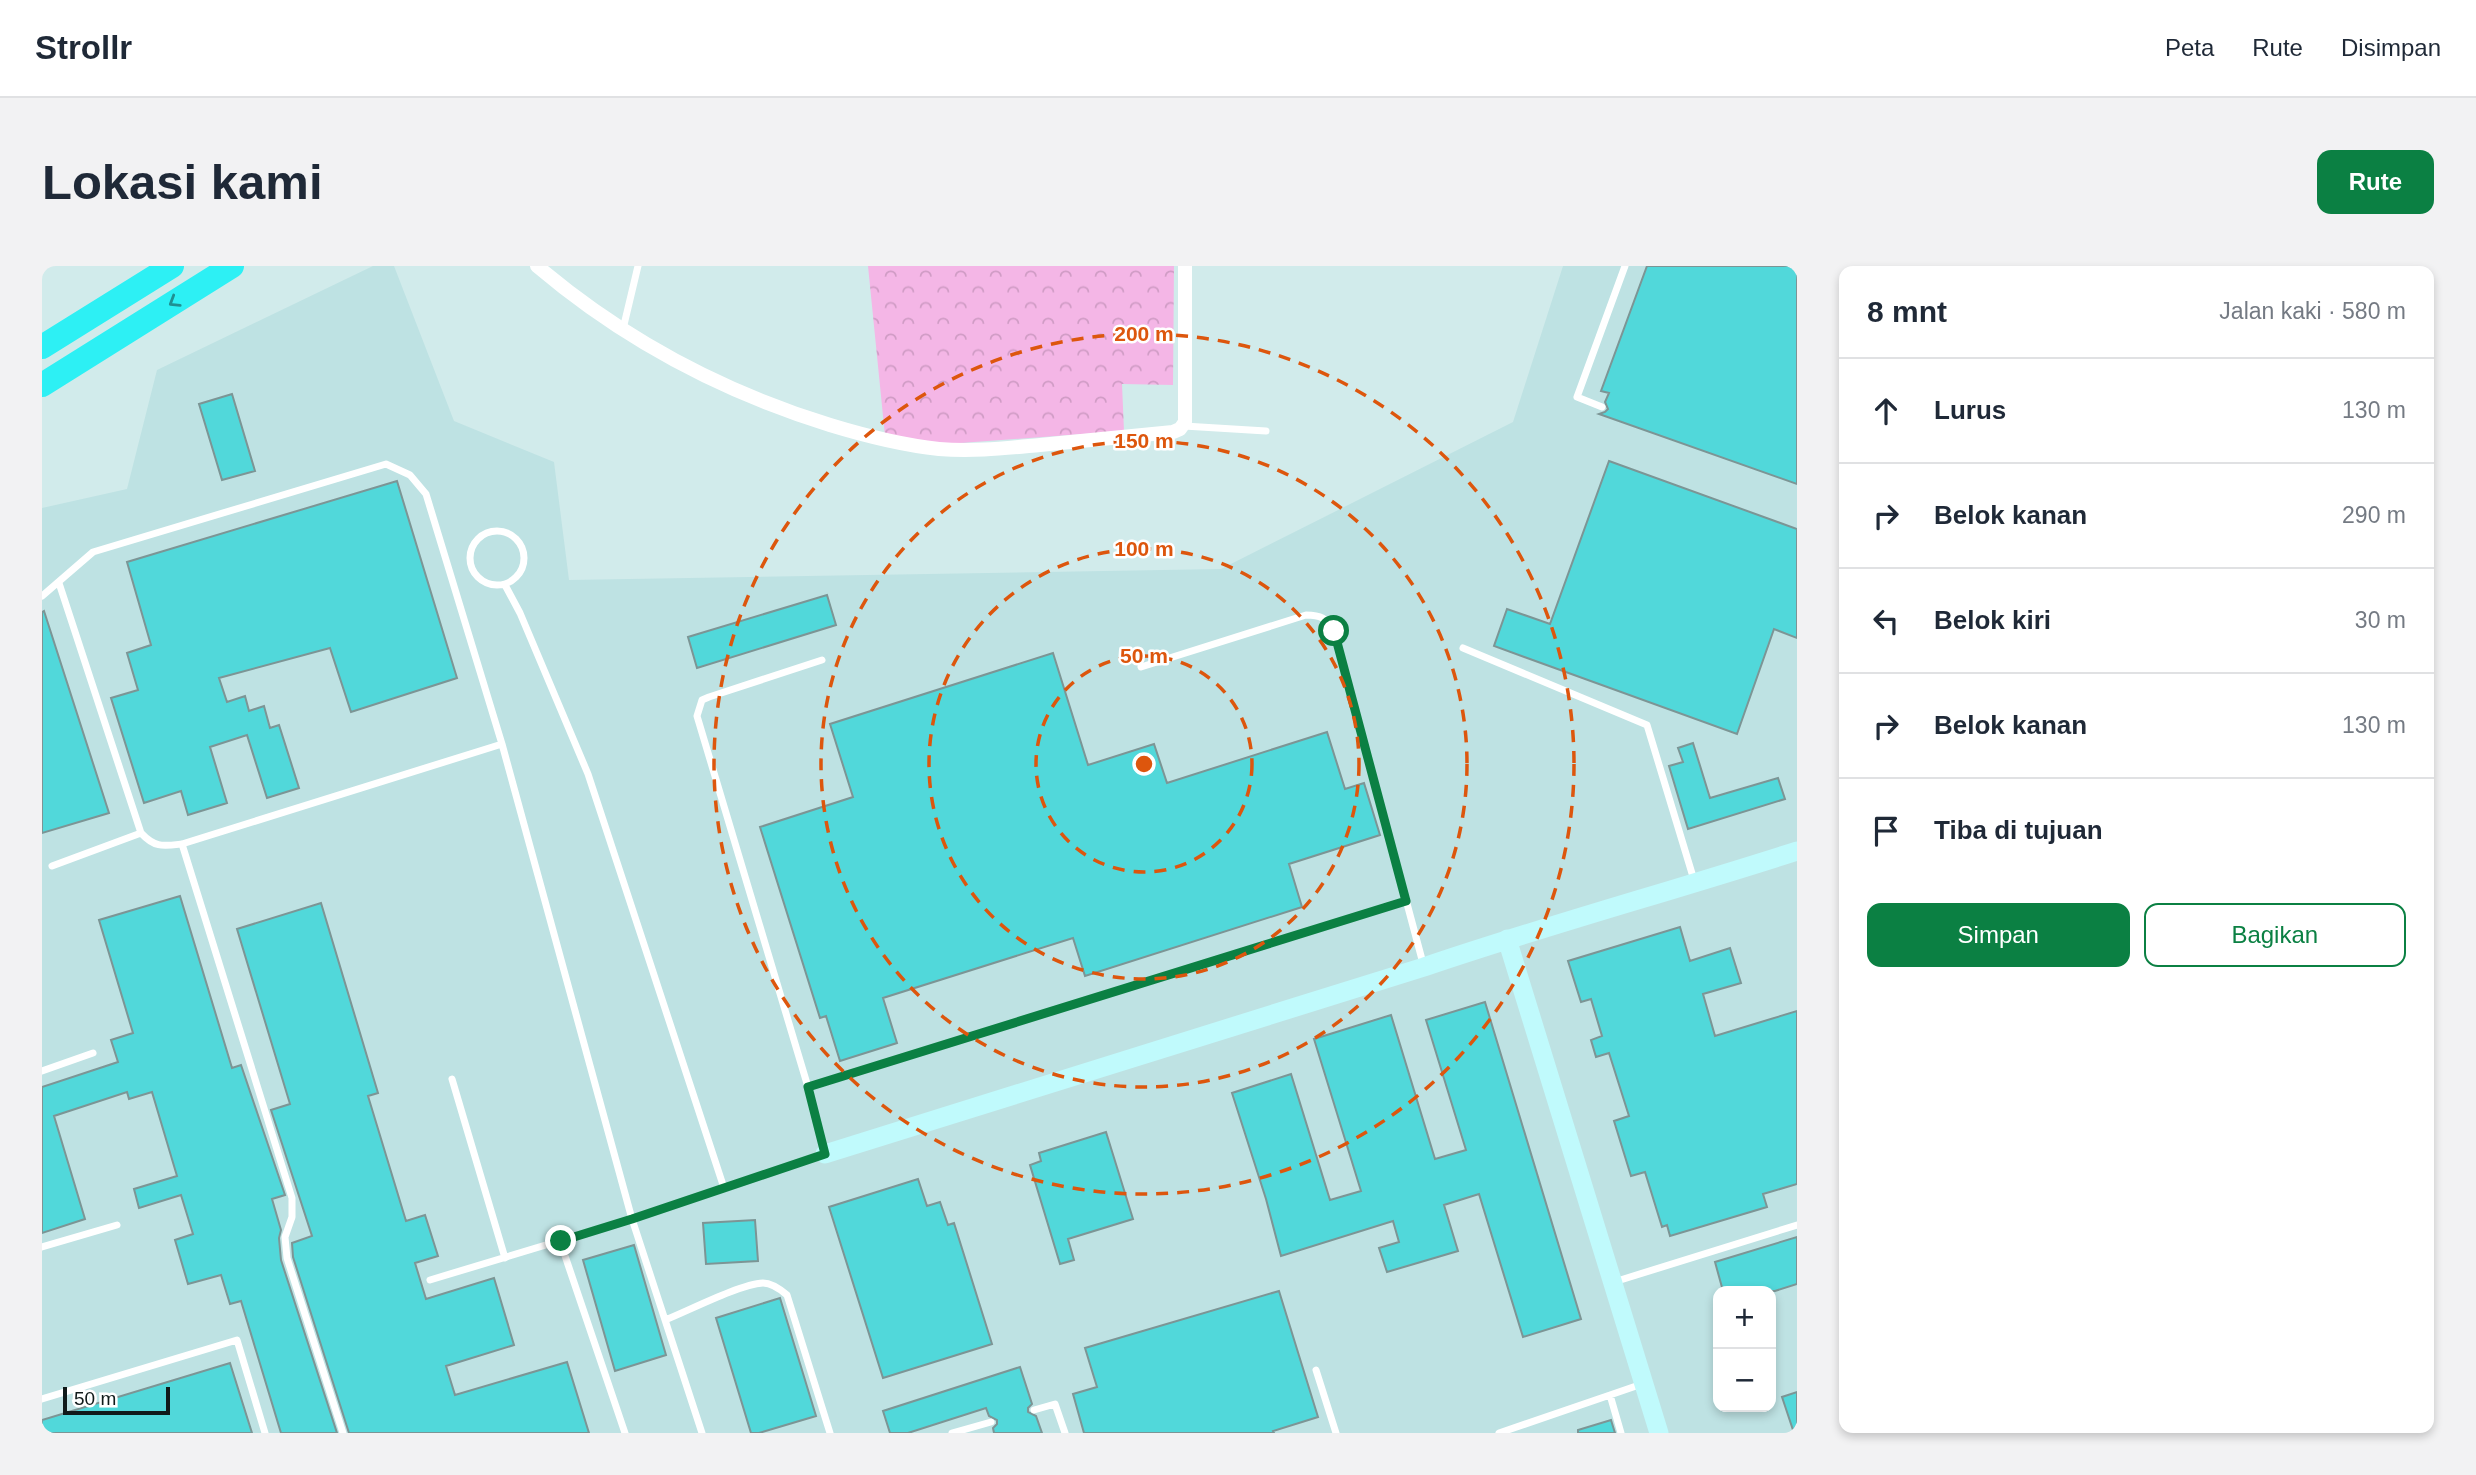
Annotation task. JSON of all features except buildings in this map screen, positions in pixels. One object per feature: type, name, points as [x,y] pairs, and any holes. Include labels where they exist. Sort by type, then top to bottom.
[{"type":"highway","points":[[42,347],[172,266]]},
{"type":"highway","points":[[42,385],[232,266]]},
{"type":"street","points":[[537,266],[623,330],[724,386],[844,429],[941,449],[1004,449],[1173,432],[1183,426],[1185,266]]},
{"type":"street","points":[[825,1154],[1507,939],[1797,851]]},
{"type":"street","points":[[1507,939],[1659,1433]]},
{"type":"lane","points":[[623,330],[638,266]]},
{"type":"lane","points":[[1602,407],[1577,397],[1625,266]]},
{"type":"lane","points":[[1183,426],[1266,431]]},
{"type":"lane","points":[[42,596],[93,552],[386,464],[410,475],[426,494],[502,744],[632,1219],[702,1433]]},
{"type":"lane","points":[[498,531],[516,538],[524,555],[520,574],[505,585],[488,584],[475,574],[471,566],[471,549],[481,536],[489,532],[498,531]]},
{"type":"lane","points":[[59,583],[141,832],[150,842],[164,846],[183,844],[502,744]]},
{"type":"lane","points":[[505,585],[520,613],[588,774],[724,1188]]},
{"type":"lane","points":[[1140,667],[1306,615],[1319,615],[1327,620],[1334,631],[1424,967]]},
{"type":"lane","points":[[1463,648],[1647,725],[1695,884]]},
{"type":"lane","points":[[430,1280],[632,1219],[825,1154],[808,1087],[697,716],[702,700],[822,660]]},
{"type":"lane","points":[[52,866],[141,832]]},
{"type":"lane","points":[[183,844],[292,1198],[292,1217],[285,1237],[287,1258],[342,1433]]},
{"type":"lane","points":[[808,1087],[1406,901]]},
{"type":"lane","points":[[42,1070],[93,1053]]},
{"type":"lane","points":[[452,1079],[505,1258]]},
{"type":"lane","points":[[42,1247],[117,1225]]},
{"type":"lane","points":[[1613,1282],[1797,1225]]},
{"type":"lane","points":[[561,1241],[625,1433]]},
{"type":"lane","points":[[665,1320],[744,1288],[764,1283],[777,1287],[787,1295],[830,1433]]},
{"type":"lane","points":[[42,1399],[237,1340],[265,1433]]},
{"type":"lane","points":[[1316,1370],[1336,1433]]},
{"type":"lane","points":[[1499,1433],[1644,1384]]},
{"type":"lane","points":[[1610,1395],[1621,1433]]},
{"type":"lane","points":[[1034,1410],[1055,1404],[1065,1433]]},
{"type":"lane","points":[[952,1433],[991,1422]]},
{"type":"shaded area","points":[[373,266],[394,266],[454,421],[554,462],[569,580],[1221,569],[1513,422],[1563,266],[1797,266],[1797,1433],[42,1433],[42,508],[127,489],[157,370]]},
{"type":"green space","points":[[868,266],[1174,266],[1173,385],[1122,384],[1124,431],[947,444],[885,436]]},
{"type":"route","points":[[561,1241],[825,1154],[808,1087],[1406,901],[1334,631]]}]
